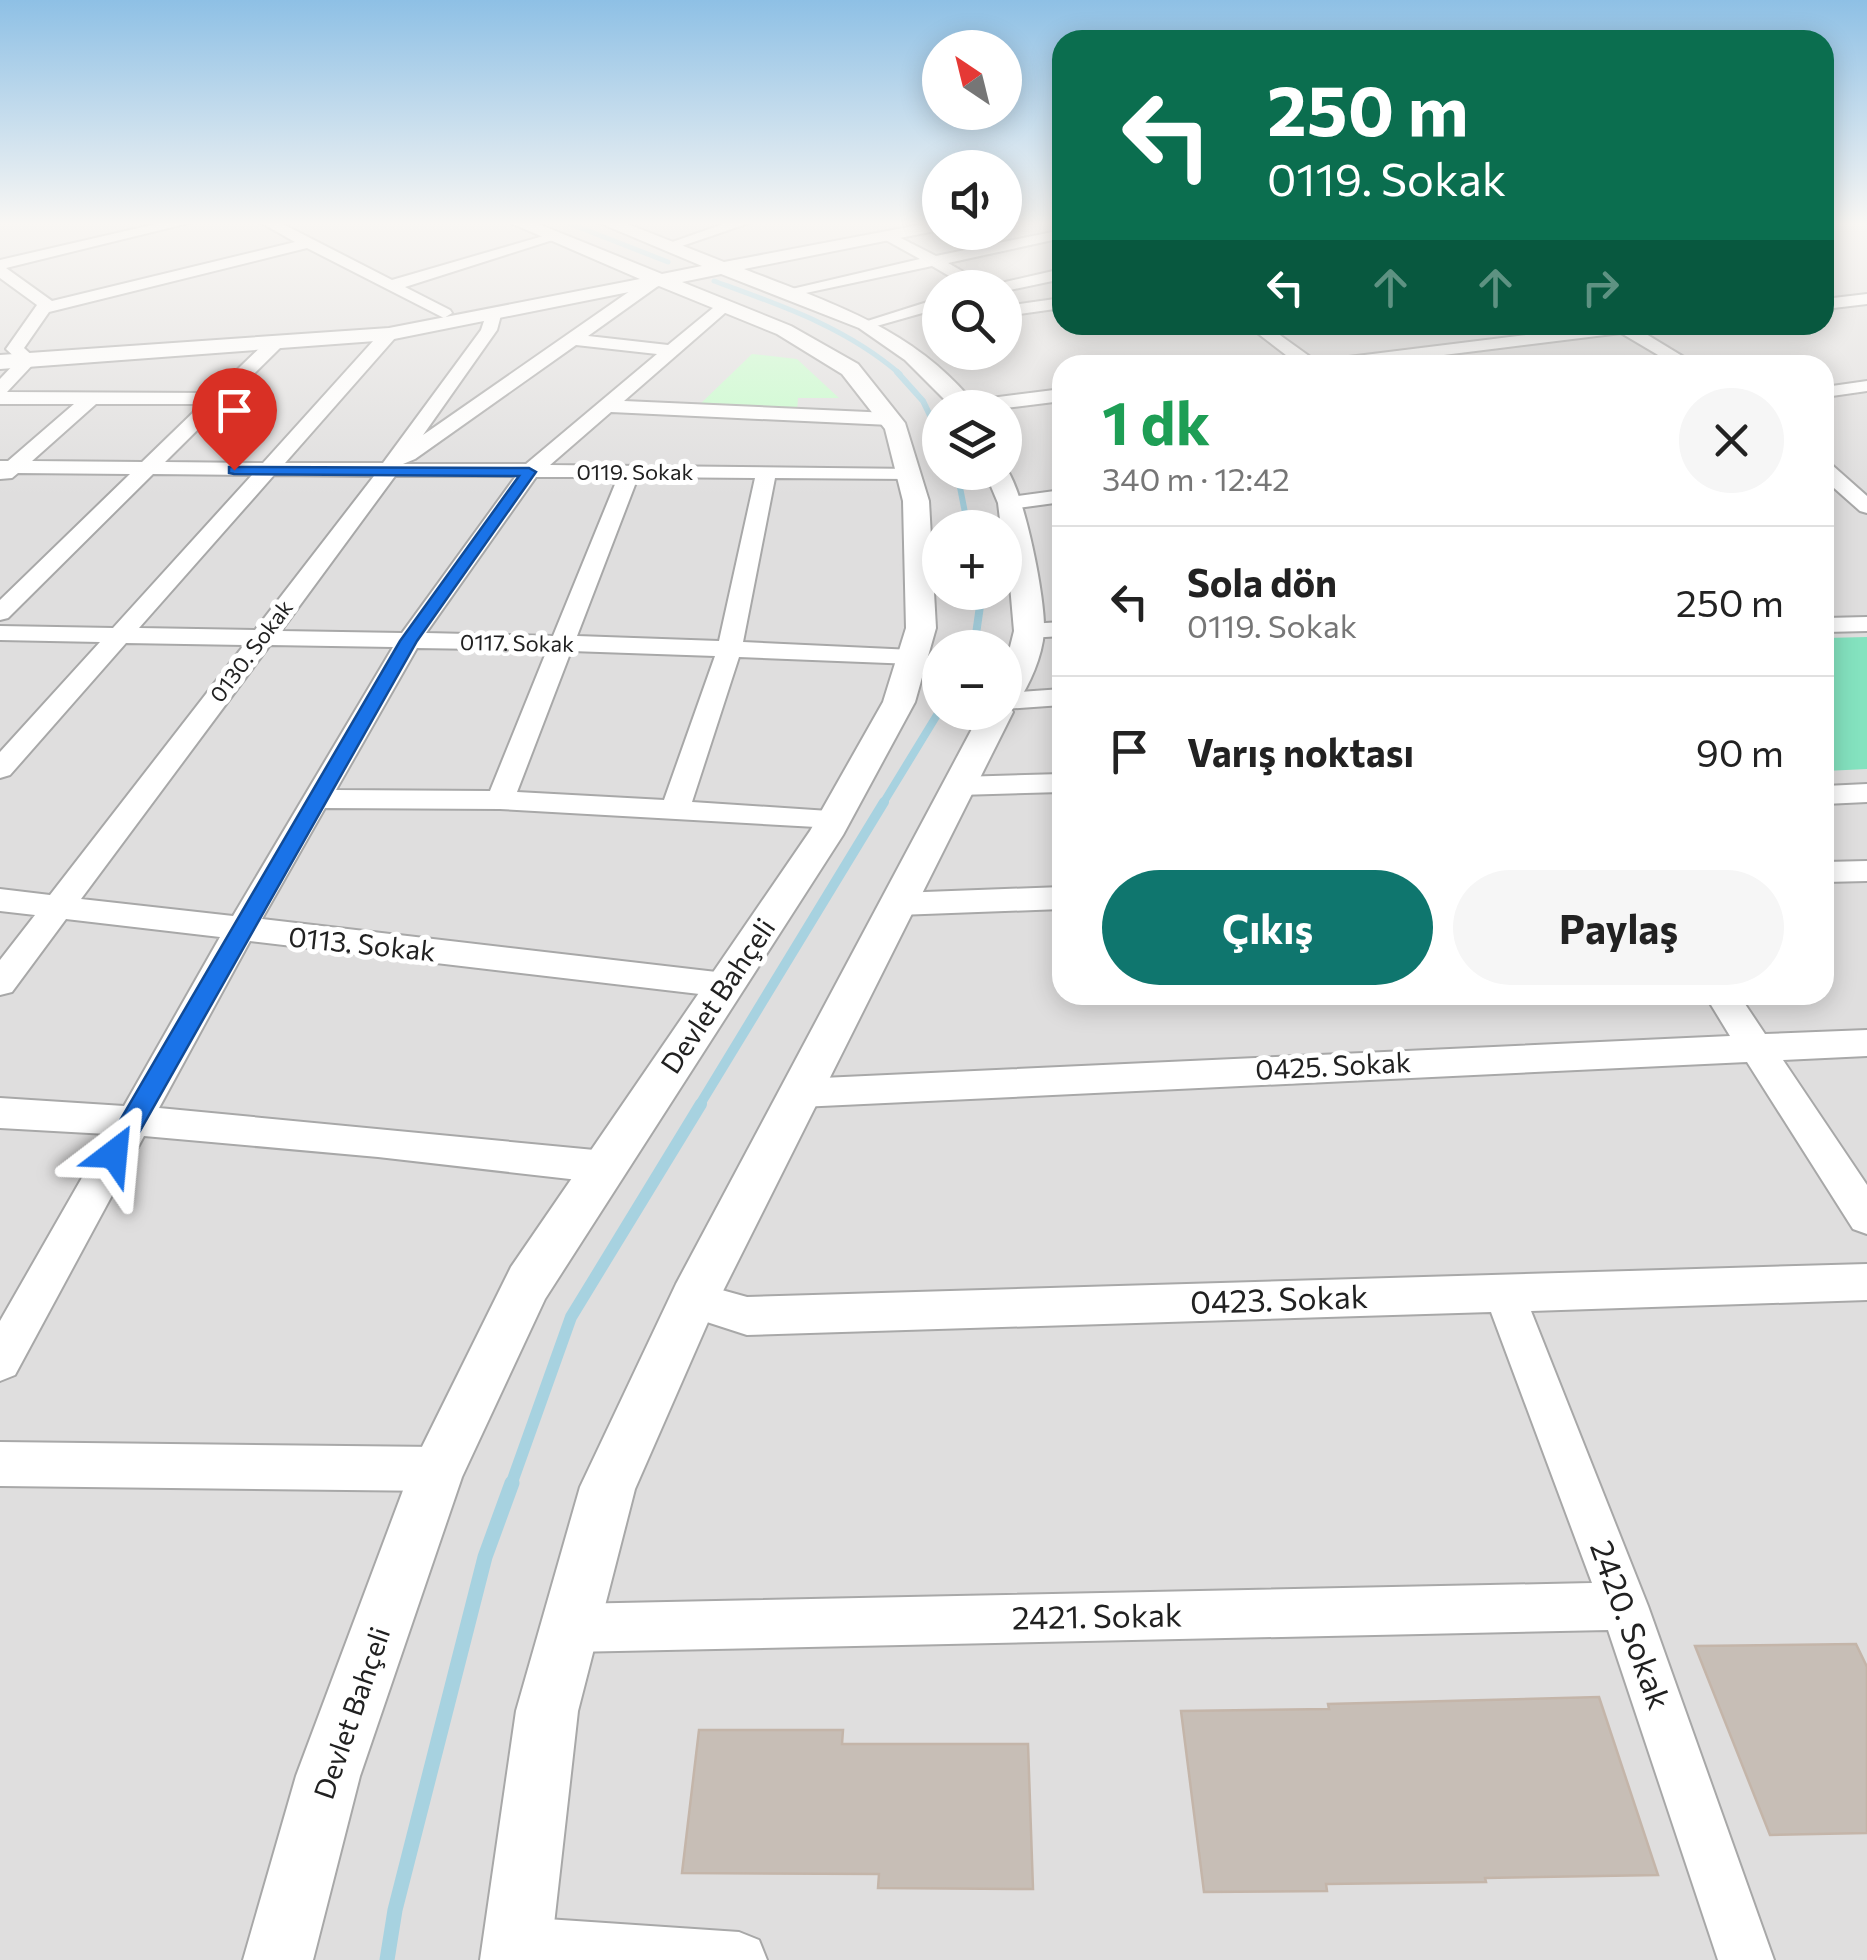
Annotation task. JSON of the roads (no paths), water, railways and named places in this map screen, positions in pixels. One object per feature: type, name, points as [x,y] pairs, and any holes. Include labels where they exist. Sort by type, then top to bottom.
[{"type":"street","points":[[0,389],[11,356],[42,312]]},
{"type":"street","points":[[11,356],[274,344],[389,334],[502,312]]},
{"type":"street","points":[[384,472],[601,312]]},
{"type":"street","points":[[0,1361],[240,930],[409,641],[529,472],[672,350],[697,312]]},
{"type":"street","name":"Devlet Bahçeli","points":[[278,1960],[328,1776],[438,1469],[528,1283],[834,818],[899,702],[922,628],[916,501],[898,428],[850,369],[762,312]]},
{"type":"street","name":"Devlet Bahçeli","points":[[836,312],[873,328],[913,354],[950,390]]},
{"type":"street","points":[[873,328],[915,312]]},
{"type":"street","points":[[11,356],[328,332],[444,313]]},
{"type":"street","name":"0130. Sokak","points":[[0,983],[477,348],[494,315]]},
{"type":"street","points":[[873,328],[922,324]]},
{"type":"street","points":[[0,770],[389,334]]},
{"type":"street","points":[[1269,335],[1297,355]]},
{"type":"street","points":[[1293,352],[1425,335]]},
{"type":"street","points":[[1500,335],[1512,342]]},
{"type":"street","points":[[1403,355],[1568,335]]},
{"type":"street","points":[[1636,335],[1671,355]]},
{"type":"street","points":[[571,338],[672,350]]},
{"type":"street","points":[[0,613],[274,344]]},
{"type":"street","points":[[1834,391],[1867,386]]},
{"type":"street","points":[[1022,400],[1052,396]]},
{"type":"street","points":[[0,398],[217,398]]},
{"type":"street","points":[[5,471],[92,398]]},
{"type":"street","points":[[606,406],[890,419]]},
{"type":"street","name":"0119. Sokak","points":[[5,471],[909,473]]},
{"type":"street","points":[[500,800],[630,472]]},
{"type":"street","points":[[674,809],[729,650],[766,473]]},
{"type":"street","points":[[1834,477],[1867,508]]},
{"type":"street","points":[[1005,490],[1011,503],[1029,631],[1022,661]]},
{"type":"street","points":[[1011,503],[1052,497]]},
{"type":"street","points":[[1834,625],[1867,624]]},
{"type":"street","points":[[1029,631],[1052,630]]},
{"type":"street","name":"0117. Sokak","points":[[0,633],[563,644],[913,657]]},
{"type":"street","points":[[1022,698],[1052,697]]},
{"type":"street","points":[[739,1960],[516,1952],[547,1711],[608,1486],[693,1300],[988,730]]},
{"type":"street","points":[[959,786],[1052,783]]},
{"type":"street","points":[[1834,795],[1867,793]]},
{"type":"street","points":[[317,799],[500,800],[834,818]]},
{"type":"street","points":[[1834,872],[1867,871]]},
{"type":"street","points":[[898,904],[1052,898]]},
{"type":"street","name":"0113. Sokak","points":[[0,900],[725,985]]},
{"type":"street","points":[[1728,1005],[1867,1217]]},
{"type":"street","name":"0425. Sokak","points":[[800,1093],[1754,1045],[1867,1043]]},
{"type":"street","points":[[0,1113],[133,1119],[388,1140],[605,1167]]},
{"type":"street","name":"0423. Sokak","points":[[693,1300],[747,1316],[1867,1282]]},
{"type":"street","name":"2420. Sokak","points":[[1504,1293],[1624,1606],[1746,1960]]},
{"type":"street","points":[[0,1464],[438,1469]]},
{"type":"street","name":"2421. Sokak","points":[[570,1628],[1624,1606]]},
{"type":"waterway","points":[[796,312],[835,330],[900,374]]},
{"type":"waterway","points":[[897,372],[922,400]]},
{"type":"waterway","points":[[961,490],[964,510]]},
{"type":"waterway","points":[[977,630],[979,610]]},
{"type":"waterway","points":[[882,805],[928,730]]},
{"type":"waterway","points":[[699,1106],[884,802]]},
{"type":"waterway","points":[[511,1485],[571,1317],[701,1104]]},
{"type":"waterway","points":[[387,1960],[395,1910],[485,1557],[512,1483]]}]
